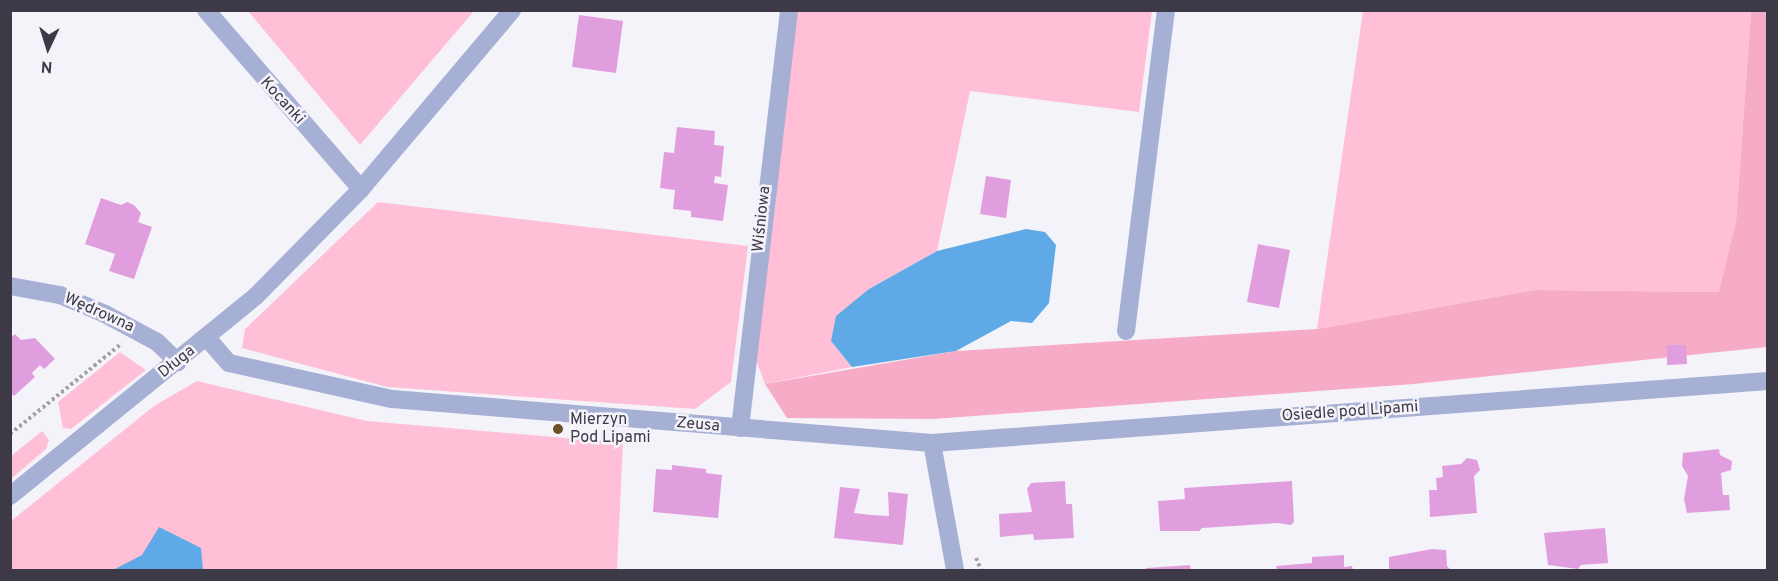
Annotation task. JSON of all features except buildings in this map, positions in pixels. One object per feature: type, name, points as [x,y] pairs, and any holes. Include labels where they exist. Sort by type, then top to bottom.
[{"type":"street","name":"Kocanki","points":[[206,10],[361,189]]},
{"type":"street","name":"Długa","points":[[10,496],[178,362],[256,296],[361,189],[512,10]]},
{"type":"street","name":"Wiśniowa","points":[[740,428],[789,10]]},
{"type":"street","points":[[1126,331],[1166,10]]},
{"type":"street","name":"Wędrowna","points":[[10,286],[60,295],[105,314],[157,342],[178,362]]},
{"type":"street","name":"Zeusa","points":[[207,338],[229,363],[350,393],[409,401],[932,443]]},
{"type":"street","name":"Osiedle pod Lipami","points":[[932,443],[1767,381]]},
{"type":"street","points":[[932,443],[955,570]]},
{"type":"path","points":[[972,556],[979,560],[981,570]]},
{"type":"shaded area","points":[[248,11],[474,11],[360,145]]},
{"type":"shaded area","points":[[797,11],[1152,11],[1139,112],[970,91],[937,251],[869,289],[831,341],[852,367],[765,384],[751,347]]},
{"type":"shaded area","points":[[1363,11],[1751,11],[1736,222],[1720,292],[1535,290],[1317,329]]},
{"type":"shaded area","points":[[1751,11],[1767,11],[1767,347],[1414,384],[933,419],[787,418],[765,384],[956,351],[1317,329],[1535,290],[1719,292],[1736,222]]},
{"type":"shaded area","points":[[378,202],[748,246],[731,382],[695,409],[387,387],[242,348],[245,329]]},
{"type":"shaded area","points":[[120,352],[146,370],[71,429],[63,428],[58,402]]},
{"type":"shaded area","points":[[197,381],[367,421],[623,443],[617,570],[11,570],[11,521],[154,406]]},
{"type":"shaded area","points":[[42,431],[49,440],[46,449],[11,479],[11,456]]},
{"type":"water","points":[[1026,229],[1045,232],[1056,245],[1049,303],[1032,323],[1011,321],[956,351],[852,367],[831,341],[836,316],[869,289],[937,251]]},
{"type":"water","points":[[159,527],[201,548],[203,570],[113,570],[142,555]]},
{"type":"place","name":"Mierzyn Pod Lipami","points":[[558,429]]}]
